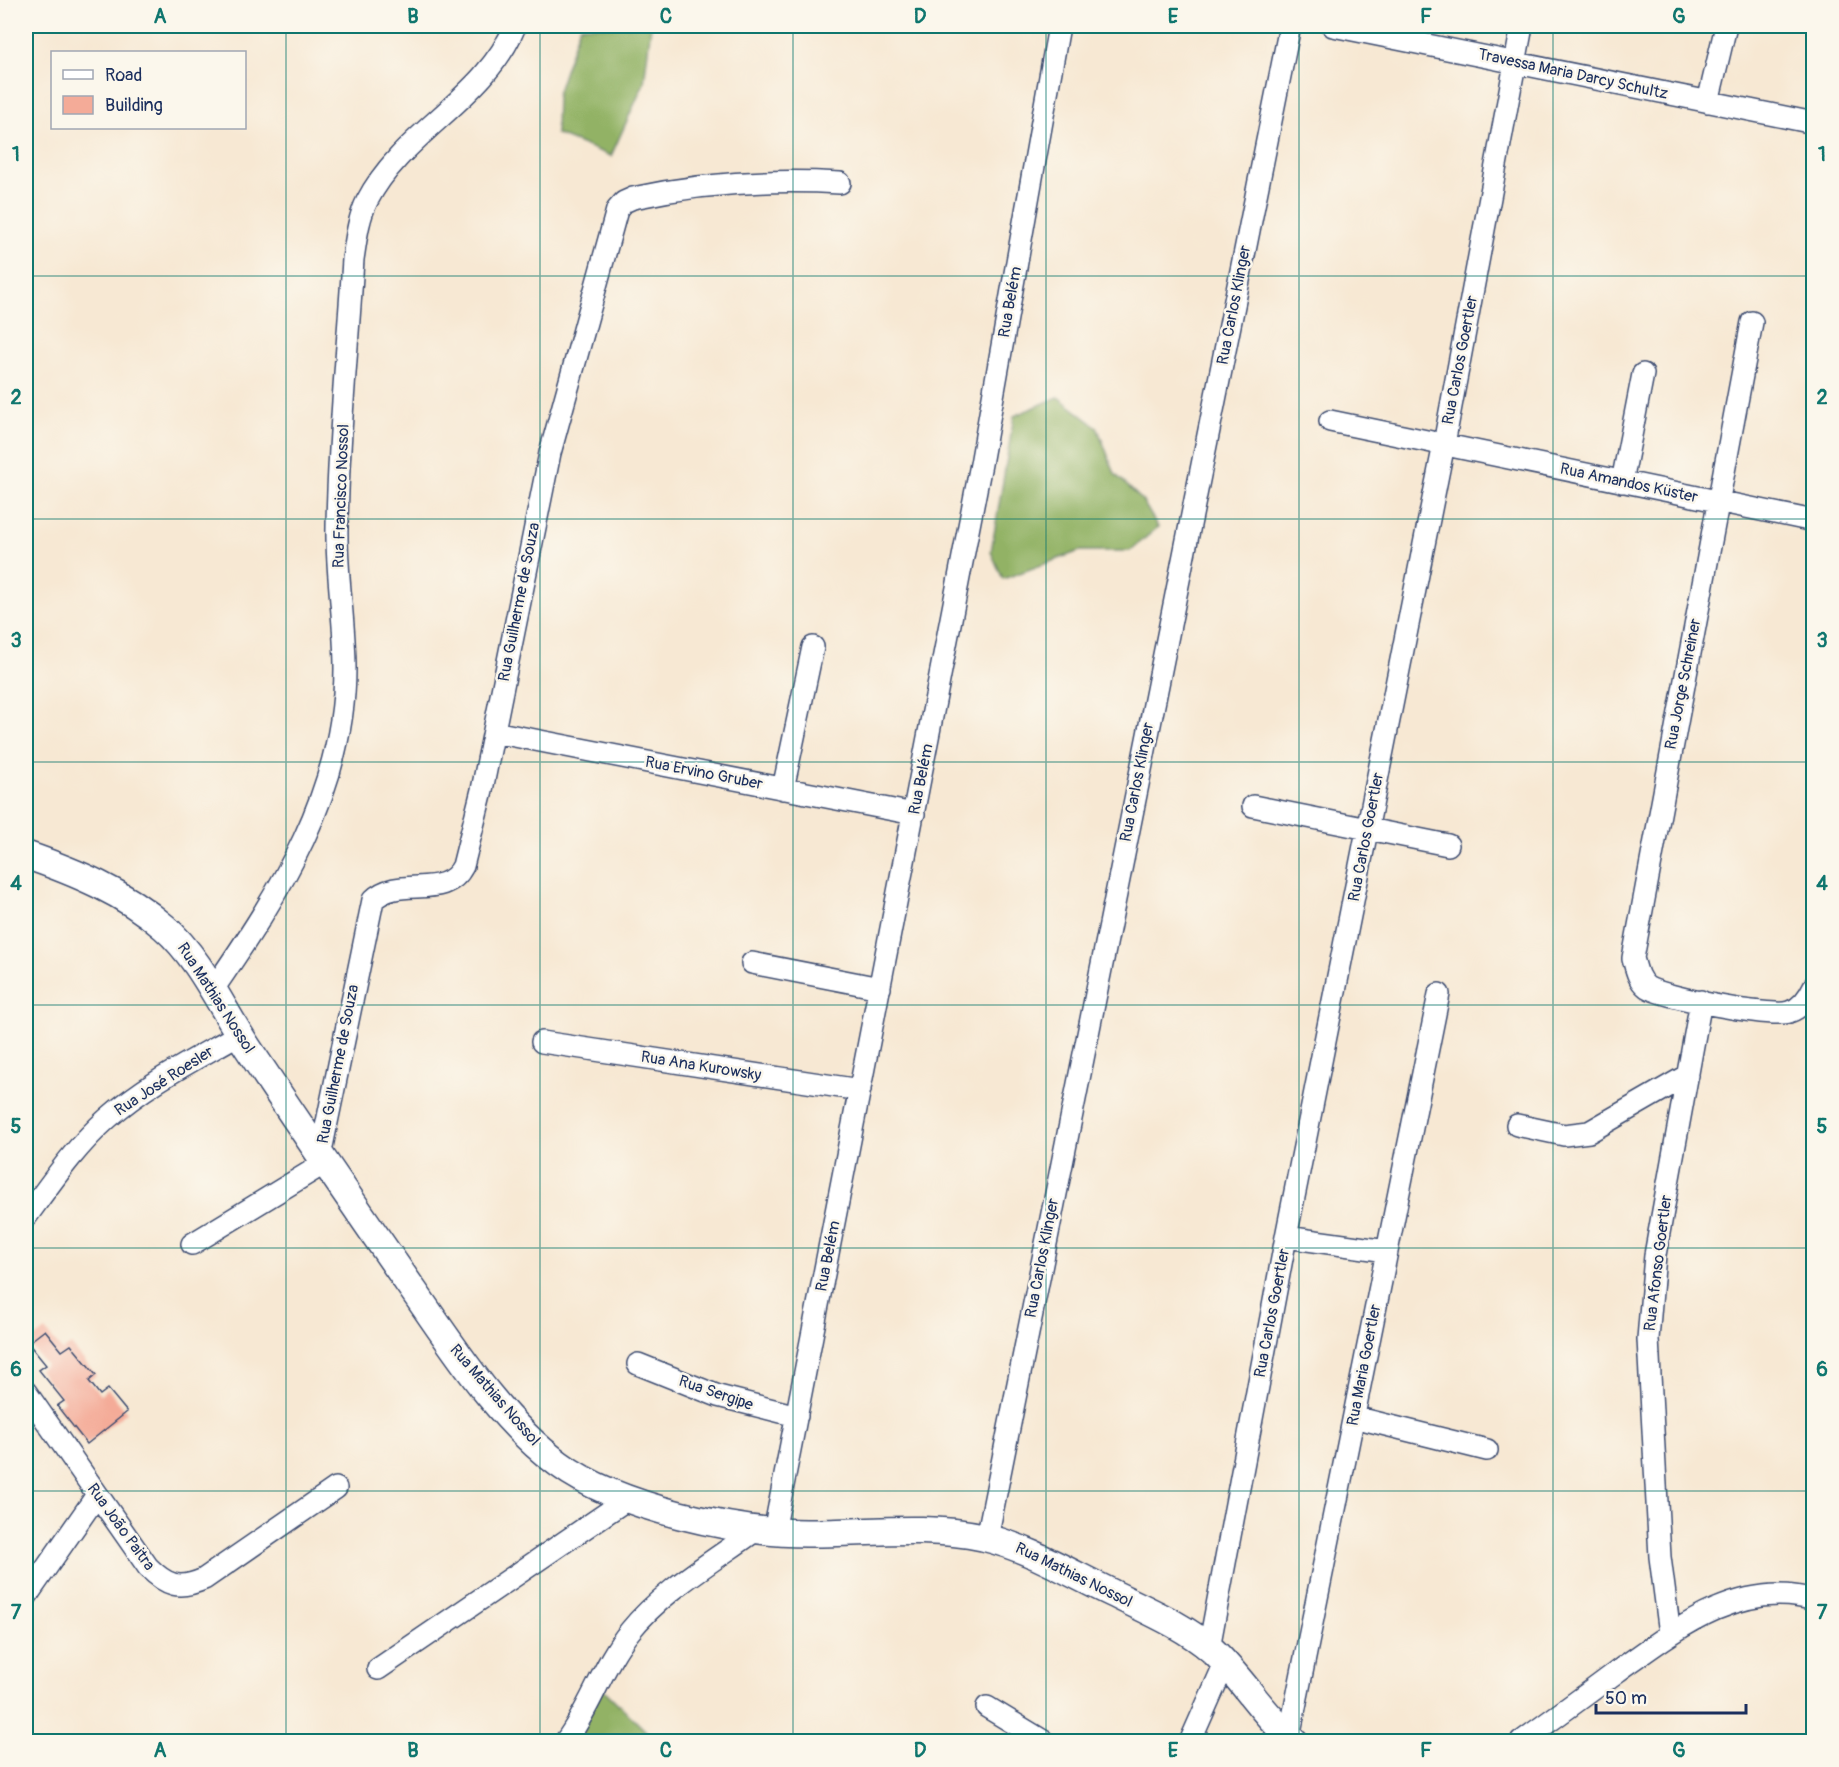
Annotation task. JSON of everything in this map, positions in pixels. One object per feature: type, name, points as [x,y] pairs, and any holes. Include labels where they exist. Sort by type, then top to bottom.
[{"type":"street","name":"Rua Francisco Nossol","points":[[212,991],[258,925],[293,866],[306,836],[339,730],[345,668],[338,582],[337,525],[353,259],[360,220],[367,201],[380,181],[420,135],[477,82],[511,36],[515,26]]},
{"type":"street","name":"Rua Belém","points":[[765,1531],[797,1416],[981,464],[1059,26]]},
{"type":"street","name":"Rua Carlos Klinger","points":[[987,1538],[1290,26]]},
{"type":"street","name":"Travessa Maria Darcy Schultz","points":[[1333,26],[1814,123]]},
{"type":"street","name":"Rua Carlos Goertler","points":[[1190,1742],[1216,1655],[1286,1237],[1444,444],[1522,26]]},
{"type":"street","points":[[1708,102],[1725,26]]},
{"type":"street","name":"Rua Guilherme de Souza","points":[[322,1159],[373,900],[381,892],[391,888],[441,885],[459,874],[471,838],[550,453],[616,210],[624,202],[633,198],[738,182],[788,180],[840,183]]},
{"type":"street","name":"Rua Jorge Schreiner","points":[[1752,322],[1633,958],[1639,978],[1647,986],[1701,1001],[1762,1012],[1789,1012],[1800,1006],[1814,986]]},
{"type":"street","points":[[1622,482],[1643,374]]},
{"type":"street","name":"Rua Amandos Küster","points":[[1330,421],[1814,521]]},
{"type":"street","points":[[783,789],[813,647]]},
{"type":"street","name":"Rua Ervino Gruber","points":[[494,732],[914,814]]},
{"type":"street","points":[[1254,806],[1448,845]]},
{"type":"street","name":"Rua Mathias Nossol","points":[[26,855],[89,879],[143,910],[177,939],[322,1159],[449,1341],[507,1414],[558,1464],[581,1478],[629,1498],[692,1517],[765,1531],[939,1531],[987,1538],[1015,1546],[1175,1624],[1216,1655],[1292,1739]]},
{"type":"street","points":[[752,963],[880,988]]},
{"type":"street","name":"Rua Maria Goertler","points":[[1292,1739],[1439,994]]},
{"type":"street","name":"Rua Afonso Goertler","points":[[1670,1634],[1660,1557],[1648,1339],[1655,1256],[1701,1001]]},
{"type":"street","name":"Rua José Roesler","points":[[26,1217],[89,1136],[115,1112],[146,1089],[239,1034]]},
{"type":"street","name":"Rua Ana Kurowsky","points":[[542,1042],[860,1090]]},
{"type":"street","points":[[1517,1125],[1564,1135],[1589,1132],[1688,1076]]},
{"type":"street","points":[[192,1244],[322,1159]]},
{"type":"street","points":[[1286,1237],[1388,1251]]},
{"type":"street","name":"Rua Sergipe","points":[[638,1364],[726,1398],[797,1416]]},
{"type":"street","name":"Rua João Paitra","points":[[26,1392],[148,1568],[161,1580],[174,1587],[189,1586],[204,1579],[336,1488]]},
{"type":"street","points":[[1354,1417],[1487,1450]]},
{"type":"street","points":[[26,1598],[97,1495]]},
{"type":"street","points":[[378,1668],[629,1498]]},
{"type":"street","points":[[565,1742],[591,1701],[629,1632],[666,1597],[765,1531]]},
{"type":"street","points":[[1521,1742],[1670,1634],[1696,1618],[1749,1598],[1774,1594],[1814,1600]]},
{"type":"street","points":[[987,1707],[1045,1742]]},
{"type":"green space","points":[[580,26],[651,26],[644,83],[611,156],[556,134],[557,94]]},
{"type":"green space","points":[[1058,397],[1097,427],[1115,474],[1142,500],[1158,527],[1130,551],[1080,551],[1003,579],[991,552],[1014,416]]},
{"type":"green space","points":[[599,1685],[656,1741],[565,1742]]},
{"type":"building","points":[[45,1330],[62,1351],[71,1345],[96,1375],[89,1381],[100,1395],[108,1389],[127,1412],[87,1444],[57,1406],[64,1401],[39,1370],[46,1365],[28,1343]]}]
